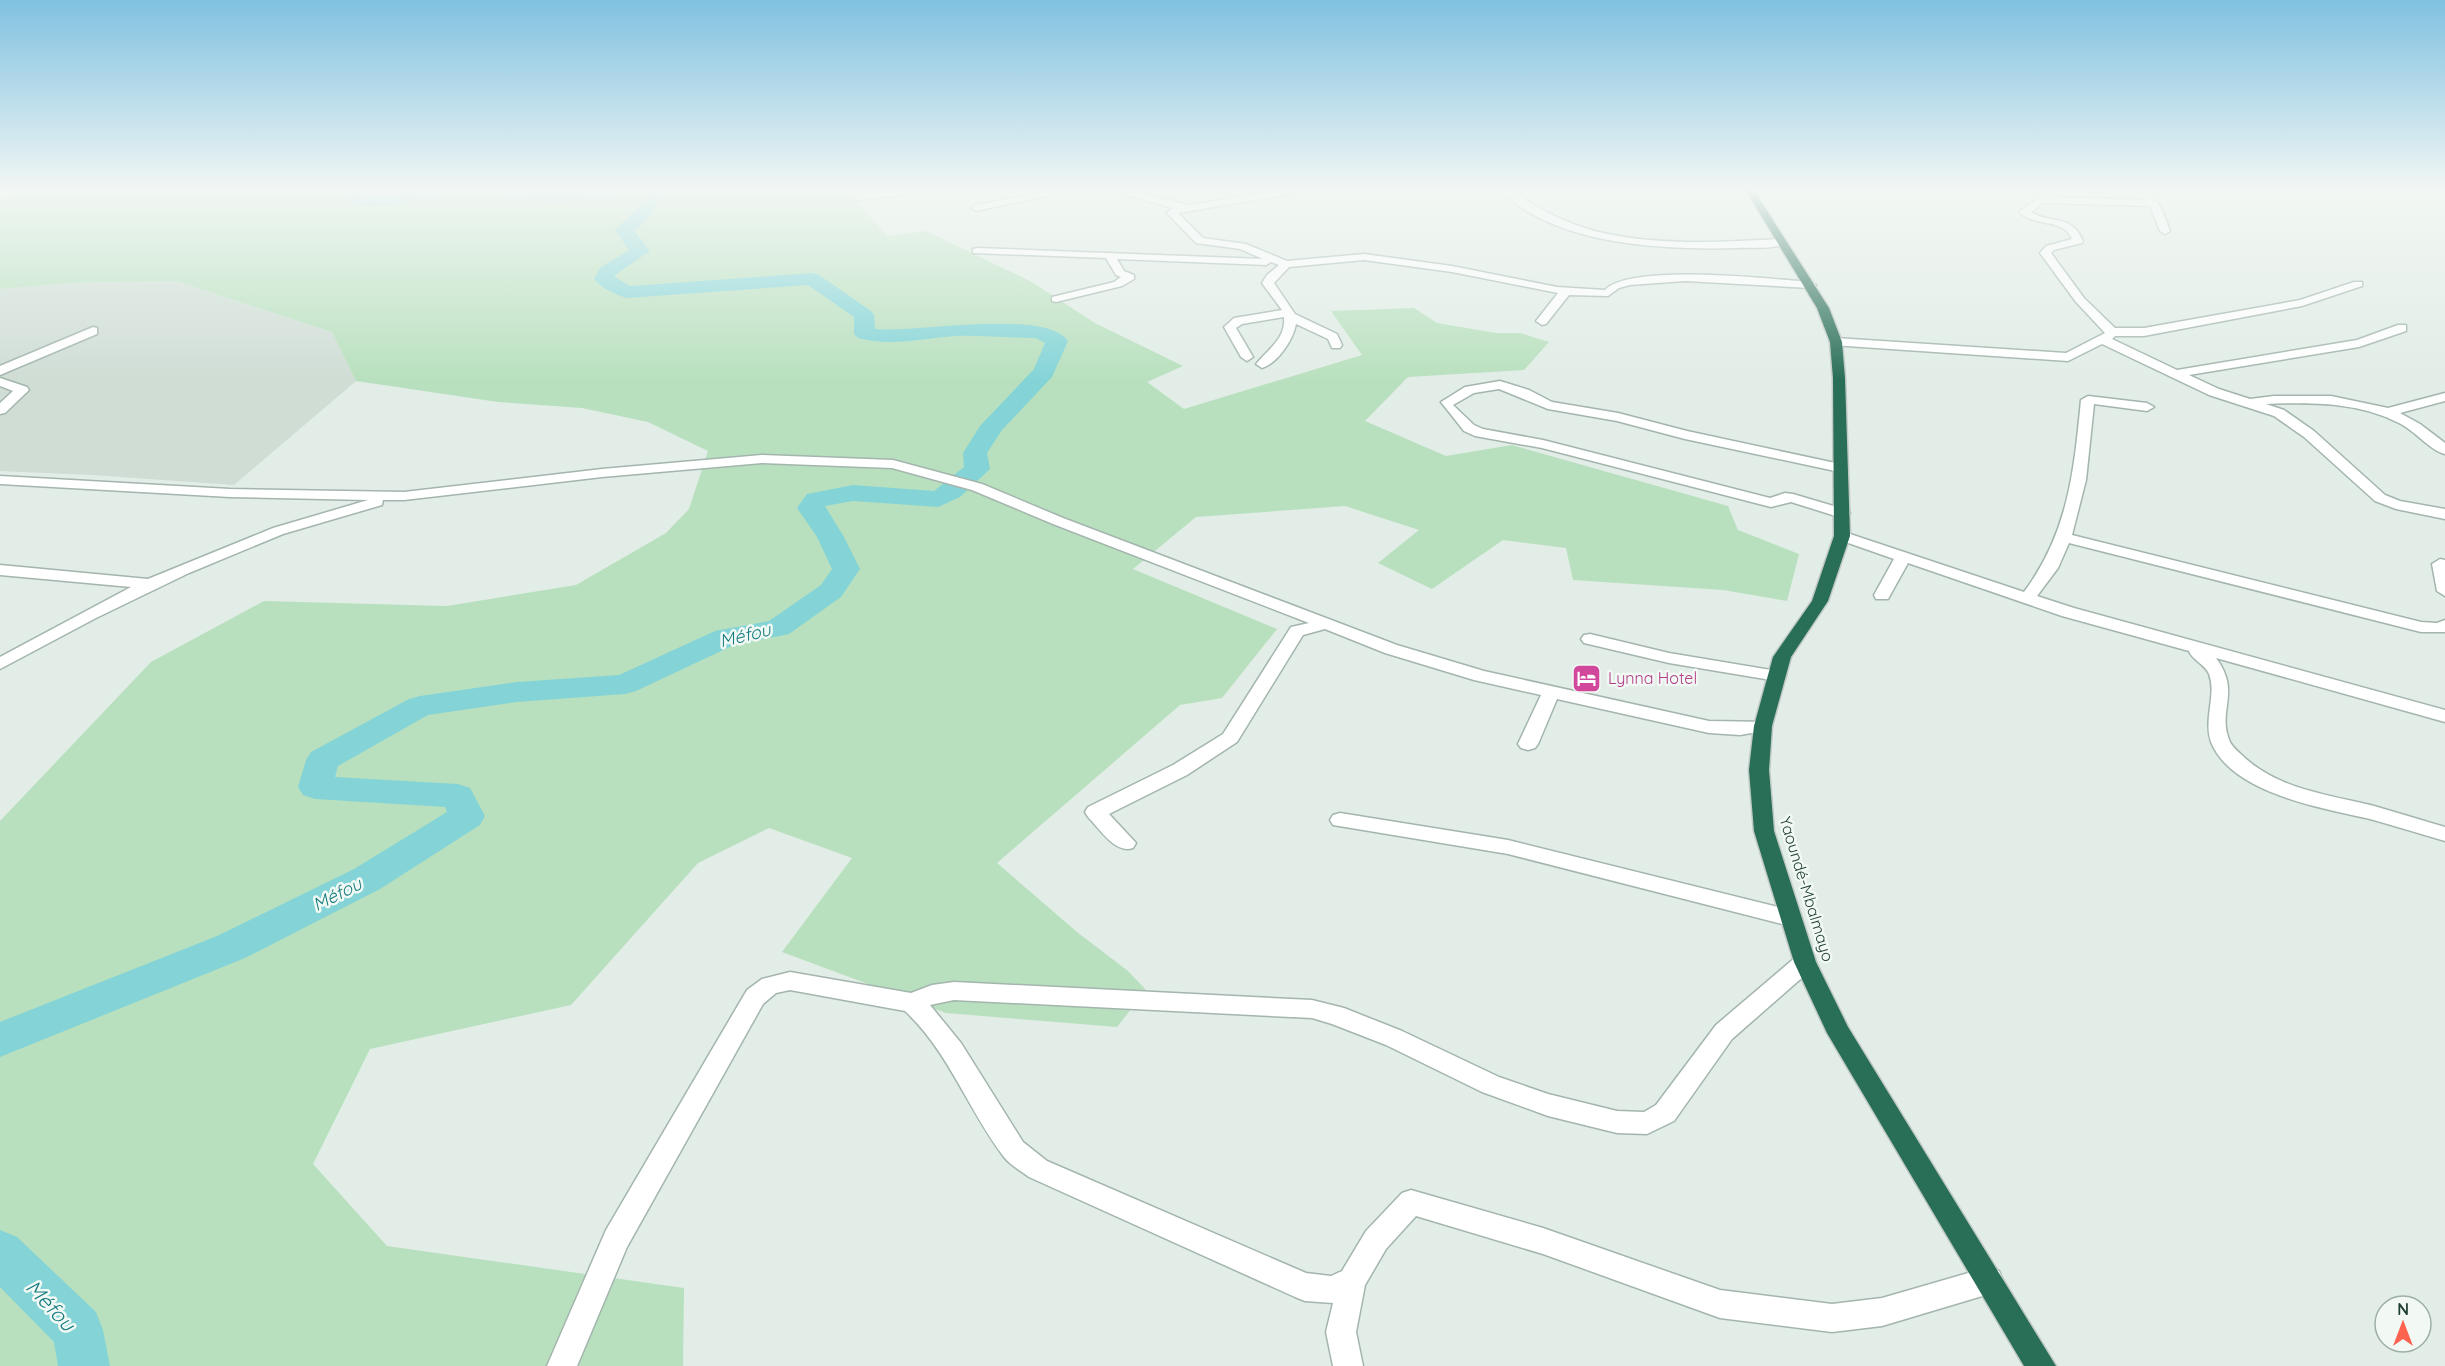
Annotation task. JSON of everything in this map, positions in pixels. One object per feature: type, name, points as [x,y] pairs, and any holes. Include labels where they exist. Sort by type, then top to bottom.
[{"type":"highway","name":"Yaoundé-Mbalmayo","points":[[1789,253],[1823,308],[1836,342],[1839,378],[1842,536],[1820,601],[1782,657],[1763,726],[1759,770],[1764,831],[1805,962],[1839,1033],[2041,1366]]},
{"type":"street","points":[[1035,253],[1283,263],[1353,256],[1452,268],[1510,282],[1603,294],[1612,291],[1615,286],[1629,282],[1684,278],[1810,285]]},
{"type":"street","points":[[1257,253],[1283,263]]},
{"type":"street","points":[[2045,253],[2107,336],[2175,374],[2214,392],[2265,407],[2291,420],[2380,498],[2397,505],[2445,514]]},
{"type":"street","points":[[1056,300],[1118,284],[1130,277],[1120,273],[1110,255]]},
{"type":"street","points":[[1262,364],[1285,343],[1290,328],[1289,314],[1285,305],[1272,292],[1268,283],[1270,277],[1283,263]]},
{"type":"street","points":[[1836,342],[2068,357],[2107,336],[2144,332],[2302,303],[2358,284]]},
{"type":"street","points":[[1542,321],[1563,295],[1564,290]]},
{"type":"street","points":[[1247,357],[1230,327],[1239,321],[1289,314],[1334,337],[1336,345]]},
{"type":"street","points":[[2175,374],[2359,343],[2402,328]]},
{"type":"street","points":[[0,371],[93,331]]},
{"type":"street","points":[[0,382],[22,390],[0,410]]},
{"type":"street","points":[[1840,468],[1685,435],[1618,417],[1548,405],[1524,393],[1500,385],[1470,390],[1449,405],[1468,428],[1480,433],[1543,444],[1771,503],[1785,497],[1793,498],[1842,513]]},
{"type":"street","points":[[2386,412],[2445,398]]},
{"type":"street","points":[[2027,599],[2056,556],[2062,537],[2074,494],[2083,447],[2088,400],[2100,399],[2147,407]]},
{"type":"street","points":[[2244,401],[2322,399],[2386,412],[2418,429],[2445,450]]},
{"type":"street","points":[[0,664],[81,617],[146,584],[255,538],[346,510],[404,496],[602,473],[762,459],[849,461],[893,464],[977,487],[1058,521],[1391,649],[1480,676],[1709,727],[1740,729],[1763,726]]},
{"type":"street","points":[[0,480],[230,493],[404,496]]},
{"type":"street","points":[[1842,536],[2027,599],[2445,716]]},
{"type":"street","points":[[2062,537],[2421,627],[2440,628],[2445,625]]},
{"type":"street","points":[[1882,595],[1904,556]]},
{"type":"street","points":[[2440,564],[2445,591]]},
{"type":"street","points":[[0,570],[146,584]]},
{"type":"street","points":[[1126,843],[1095,812],[1180,770],[1230,738],[1297,631],[1325,624]]},
{"type":"street","points":[[1590,639],[1669,658],[1777,676]]},
{"type":"street","points":[[2185,645],[2216,667],[2220,676],[2217,723],[2222,743],[2237,762],[2262,782],[2292,795],[2388,817],[2445,834]]},
{"type":"street","points":[[1528,744],[1551,692]]},
{"type":"street","points":[[1340,820],[1518,849],[1558,858],[1616,876],[1790,918]]},
{"type":"street","points":[[912,1003],[932,994],[954,991],[1312,1009],[1336,1015],[1384,1035],[1491,1086],[1548,1105],[1617,1122],[1647,1123],[1665,1113],[1724,1032],[1805,962]]},
{"type":"street","points":[[562,1366],[616,1239],[755,997],[770,985],[790,981],[912,1003],[927,1017],[952,1050],[1014,1150],[1038,1169],[1305,1287],[1332,1290],[1352,1281]]},
{"type":"street","points":[[1348,1366],[1341,1332],[1352,1281],[1376,1240],[1412,1202],[1543,1241],[1720,1304],[1832,1318],[1882,1312],[1989,1281]]},
{"type":"shaded area","points":[[176,281],[332,332],[356,381],[234,485],[0,471],[0,289],[73,283]]},
{"type":"green space","points":[[0,253],[971,253],[1030,281],[1095,323],[1183,366],[1147,382],[1184,409],[1362,355],[1331,311],[1414,308],[1437,323],[1496,333],[1520,333],[1549,342],[1524,370],[1408,377],[1365,421],[1446,456],[1512,445],[1728,506],[1738,530],[1799,554],[1787,601],[1723,590],[1573,580],[1566,548],[1503,540],[1432,589],[1378,563],[1419,530],[1345,506],[1196,517],[1133,569],[1277,629],[1222,698],[1180,705],[997,863],[1077,932],[1128,971],[1146,990],[1117,1027],[946,1013],[782,952],[852,858],[769,828],[698,863],[571,1005],[370,1049],[313,1164],[387,1246],[684,1288],[683,1366],[0,1366],[0,821],[151,662],[264,601],[447,606],[576,585],[666,533],[689,509],[708,451],[648,422],[582,408],[498,402],[356,381],[332,332],[176,281],[73,283],[0,289]]},
{"type":"waterway","name":"Méfou","points":[[0,1040],[231,947],[367,879],[467,816],[458,796],[315,787],[323,760],[420,706],[517,692],[625,684],[726,637],[778,628],[831,591],[846,569],[831,537],[810,508],[816,500],[853,493],[938,499],[951,492],[977,469],[975,453],[992,426],[1044,372],[1057,341],[1040,332],[955,330],[894,337],[865,334],[864,315],[812,279],[627,292],[604,279],[607,272],[638,253]]},
{"type":"waterway","name":"Méfou","points":[[0,1253],[78,1330],[84,1366]]},
{"type":"place","name":"Lynna Hotel","points":[[1587,678]]}]
